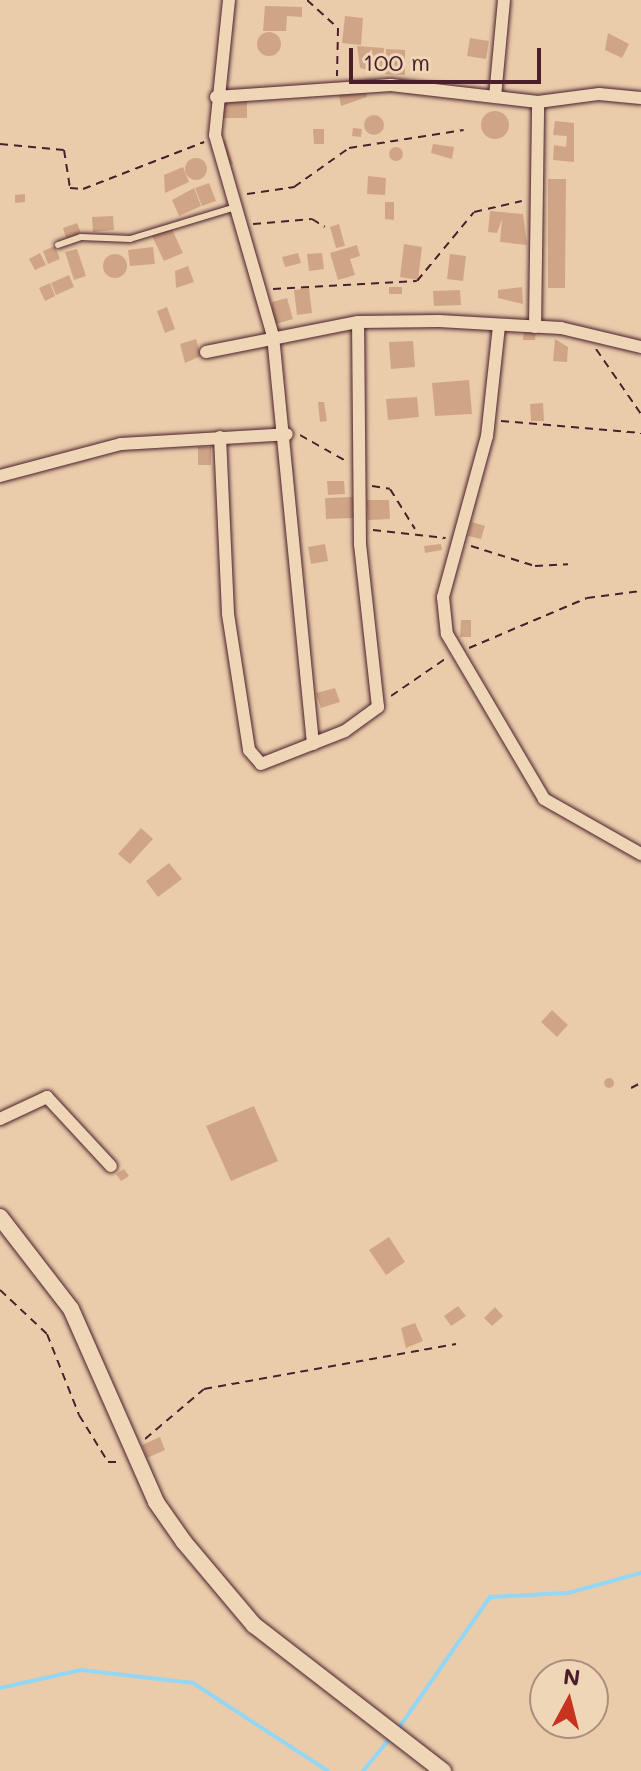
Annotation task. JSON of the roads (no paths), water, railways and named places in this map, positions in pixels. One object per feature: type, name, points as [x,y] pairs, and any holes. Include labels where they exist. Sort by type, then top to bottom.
[{"type":"street","points":[[229,0],[216,97],[215,135],[244,225],[273,336],[286,427],[313,744]]},
{"type":"street","points":[[495,97],[504,0]]},
{"type":"street","points":[[216,97],[391,85],[538,102],[599,94],[641,98]]},
{"type":"street","points":[[535,327],[534,199],[538,102]]},
{"type":"street","points":[[206,352],[273,336],[358,322],[535,327],[586,334],[641,347]]},
{"type":"street","points":[[220,437],[228,614],[251,758],[261,764],[313,744],[378,707],[360,530],[358,322]]},
{"type":"street","points":[[499,326],[488,420],[443,597],[453,655],[544,799],[641,854]]},
{"type":"street","points":[[0,476],[102,447],[220,437],[286,427]]},
{"type":"street","points":[[0,1119],[47,1097],[111,1166]]},
{"type":"street","points":[[0,1217],[71,1309],[132,1452],[177,1532],[254,1625],[380,1718],[443,1771]]},
{"type":"lane","points":[[58,245],[81,237],[130,239],[236,201]]},
{"type":"waterway","points":[[398,1729],[490,1597],[568,1593],[641,1573]]},
{"type":"waterway","points":[[0,1688],[81,1670],[193,1683],[328,1771]]},
{"type":"waterway","points":[[363,1771],[392,1736]]}]
